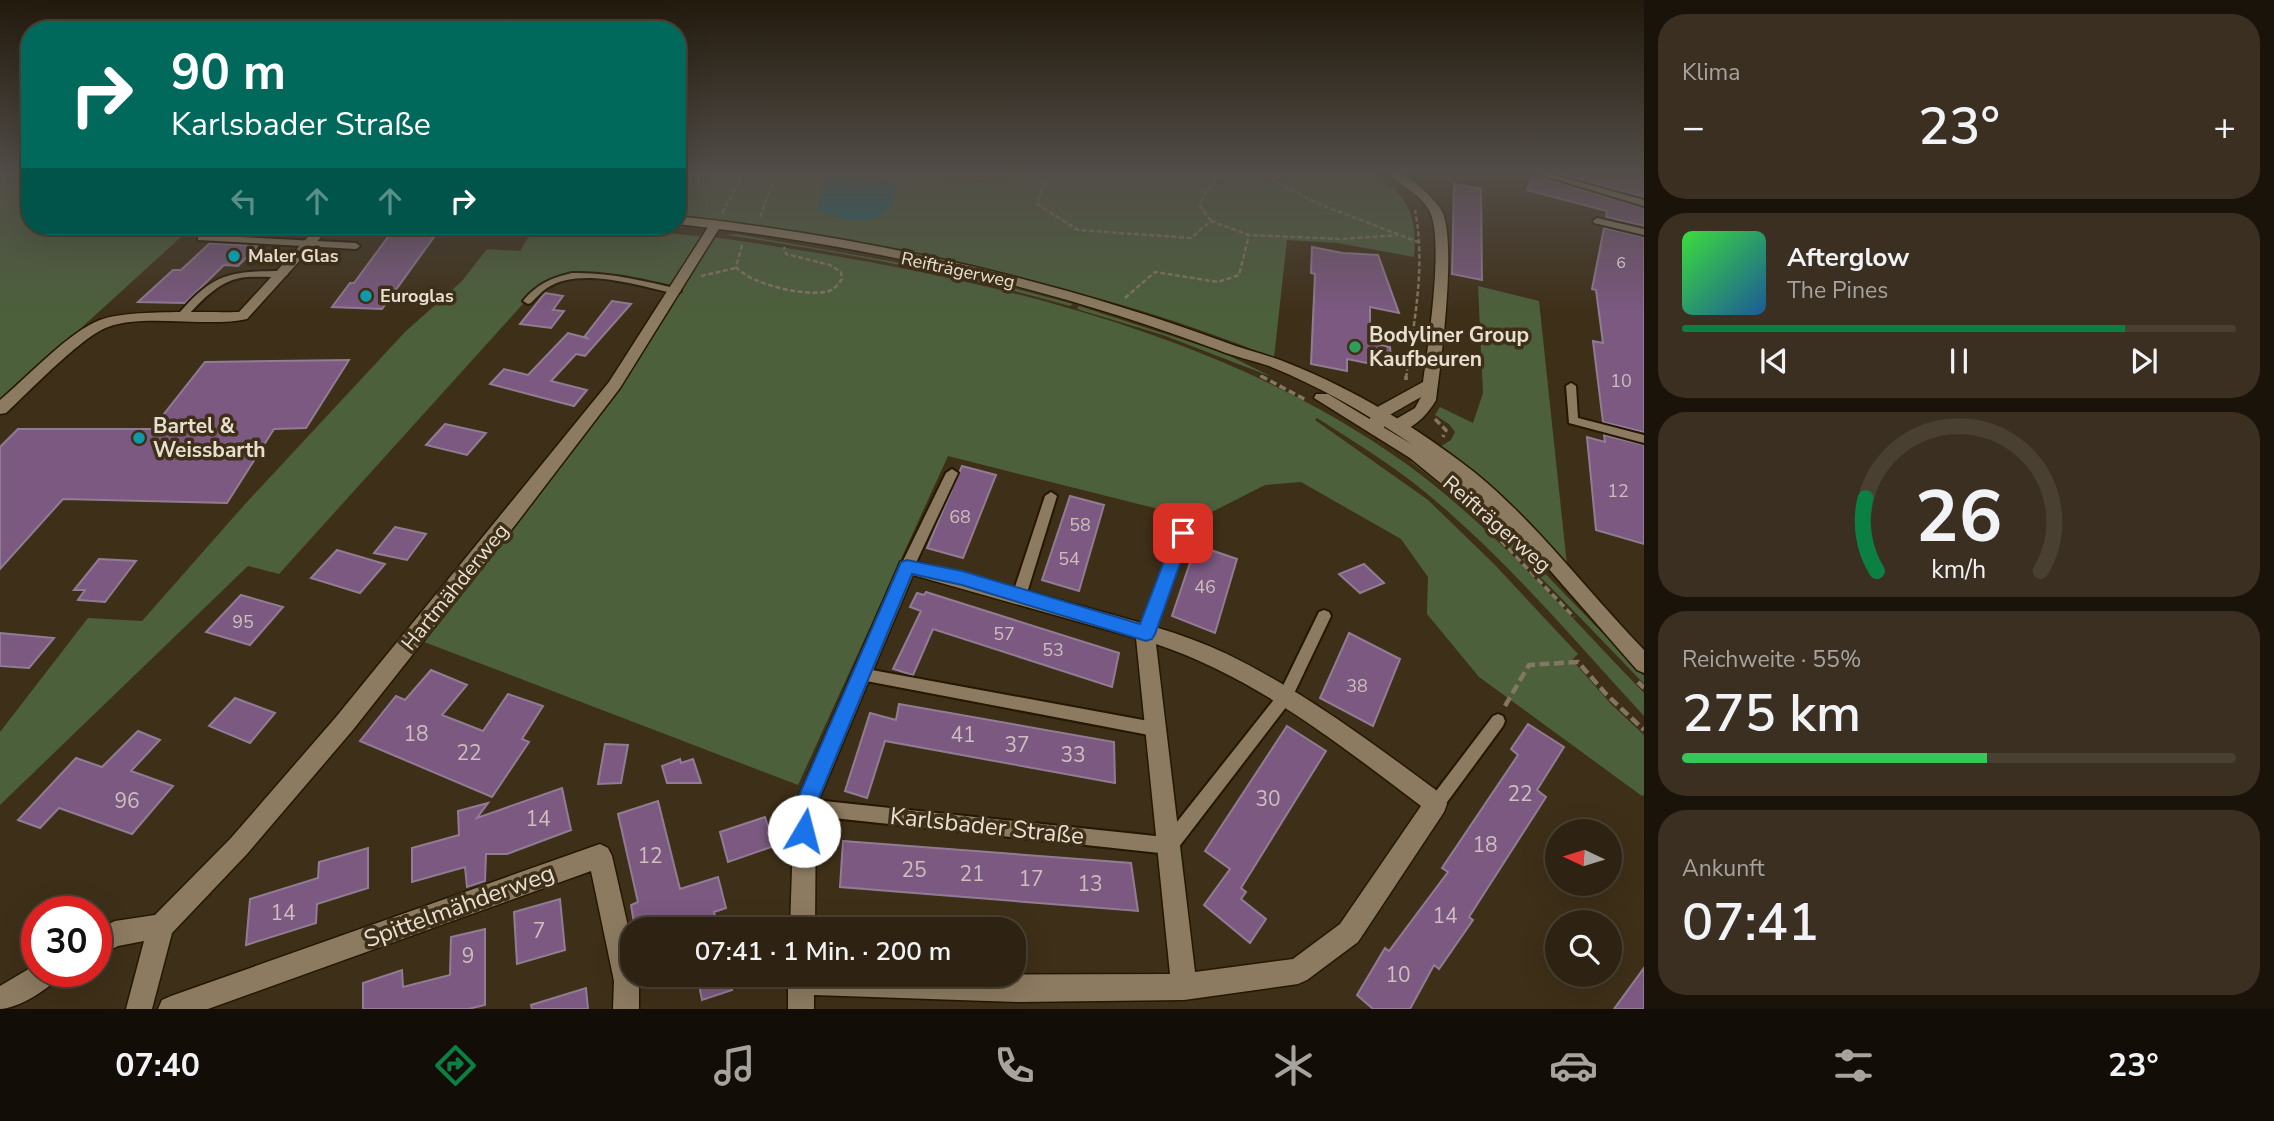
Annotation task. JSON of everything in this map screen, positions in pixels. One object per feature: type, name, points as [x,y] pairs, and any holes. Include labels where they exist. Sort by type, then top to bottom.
[{"type":"street","points":[[1397,426],[1422,412],[1428,400],[1440,289],[1441,233],[1438,219]]},
{"type":"street","name":"Reifträgerweg","points":[[686,222],[714,229],[826,242],[1018,283],[1137,317],[1231,350],[1254,354],[1321,384],[1377,421],[1470,496],[1611,629]]},
{"type":"street","name":"Hartmähderweg","points":[[139,1009],[161,926],[248,836],[510,519],[615,385],[714,229]]},
{"type":"street","points":[[0,409],[83,336],[104,323],[114,320],[242,316],[318,235]]},
{"type":"street","name":"Reifträgerweg","points":[[1231,350],[1274,382],[1397,426],[1486,492],[1536,542],[1611,629],[1640,672]]},
{"type":"street","points":[[1377,421],[1403,401],[1430,386]]},
{"type":"street","points":[[802,917],[805,807],[907,567],[962,578],[1146,634],[1217,659],[1285,697],[1348,738],[1436,804],[1349,933],[1298,971],[1184,987],[978,987]]},
{"type":"street","points":[[1146,634],[1154,729],[1184,987]]},
{"type":"street","name":"Spittelmähderweg","points":[[171,1009],[600,856],[627,981],[626,1009]]},
{"type":"street","points":[[112,935],[161,926]]},
{"type":"street","points":[[0,1001],[23,987]]},
{"type":"street","points":[[801,987],[801,1009]]},
{"type":"lane","points":[[1597,221],[1644,232]]},
{"type":"lane","points":[[201,238],[356,246]]},
{"type":"lane","points":[[180,318],[213,284],[225,276],[283,274]]},
{"type":"lane","points":[[528,301],[544,285],[564,277],[592,276],[679,285]]},
{"type":"lane","points":[[1571,386],[1573,420],[1644,439]]},
{"type":"lane","points":[[907,567],[952,473]]},
{"type":"lane","points":[[1019,596],[1051,496]]},
{"type":"lane","points":[[1146,634],[1183,533]]},
{"type":"lane","points":[[1169,846],[1285,697],[1324,617]]},
{"type":"lane","points":[[860,674],[1154,729]]},
{"type":"lane","points":[[1436,804],[1498,720]]},
{"type":"lane","name":"Karlsbader Straße","points":[[805,807],[1169,846]]},
{"type":"path","points":[[719,219],[714,229],[747,240]]},
{"type":"path","points":[[1061,219],[1078,230],[1191,238],[1212,221],[1249,236],[1340,239],[1398,234]]},
{"type":"path","points":[[1359,219],[1419,242]]},
{"type":"path","points":[[1403,401],[1387,391],[1406,380],[1417,284],[1417,219]]},
{"type":"path","points":[[1125,298],[1155,272],[1218,282],[1239,275],[1249,236]]},
{"type":"path","points":[[742,245],[736,257],[736,268],[743,276],[804,292],[826,292],[838,286],[842,279],[841,272],[830,265],[786,254],[783,245],[797,248]]},
{"type":"path","points":[[679,285],[736,268]]},
{"type":"path","points":[[1256,374],[1314,404]]},
{"type":"path","points":[[1422,412],[1437,420],[1446,430],[1444,437],[1428,447]]},
{"type":"path","points":[[1494,535],[1575,618]]},
{"type":"path","points":[[1498,720],[1529,665],[1578,662],[1606,694],[1644,730]]},
{"type":"path","points":[[1640,672],[1644,688]]},
{"type":"green space","points":[[0,219],[21,219],[21,235],[183,235],[0,402]]},
{"type":"green space","points":[[707,219],[1412,219],[1415,242],[1414,257],[1338,243],[1287,240],[1274,358],[1126,306],[1025,279],[923,256]]},
{"type":"green space","points":[[736,234],[958,273],[1073,304],[1070,306],[899,265],[726,235]]},
{"type":"green space","points":[[530,235],[706,237],[674,285],[586,272],[564,275],[540,285],[279,574],[248,566],[0,805],[0,732],[88,618],[142,621],[246,503],[405,332],[462,281],[487,249],[520,251]]},
{"type":"green space","points":[[713,237],[893,266],[1073,309],[1161,338],[1247,373],[1328,414],[1405,463],[1469,515],[1529,573],[1644,693],[1644,716],[1541,603],[1460,522],[1390,465],[1317,418],[1315,420],[1428,500],[1494,564],[1578,654],[1572,660],[1611,704],[1644,735],[1644,795],[1479,677],[1427,614],[1428,577],[1401,539],[1301,482],[1265,485],[1198,519],[948,456],[798,785],[419,640],[642,352]]},
{"type":"green space","points":[[1478,286],[1539,301],[1567,565],[1438,448],[1451,440],[1455,432],[1449,424],[1435,415],[1440,407],[1473,423],[1483,393]]},
{"type":"green space","points":[[1079,306],[1224,353],[1272,377],[1163,335],[1077,309]]},
{"type":"green space","points":[[1415,459],[1503,530],[1644,676],[1644,684],[1502,540],[1410,461]]},
{"type":"building","points":[[1453,219],[1481,219],[1482,280],[1452,274]]},
{"type":"building","points":[[1615,219],[1644,219],[1644,226]]},
{"type":"building","points":[[1604,228],[1644,237],[1644,432],[1603,422],[1593,341],[1603,343],[1596,290],[1592,289]]},
{"type":"building","points":[[389,235],[435,235],[382,309],[332,307],[350,283],[354,283]]},
{"type":"building","points":[[210,243],[258,246],[238,266],[224,265],[185,303],[138,302],[173,270],[181,270]]},
{"type":"building","points":[[1312,247],[1343,253],[1378,255],[1399,313],[1370,307],[1370,343],[1390,347],[1392,368],[1347,359],[1347,371],[1311,364],[1315,274],[1311,273]]},
{"type":"building","points":[[545,293],[563,296],[553,310],[564,311],[551,328],[520,324]]},
{"type":"building","points":[[612,301],[631,304],[585,356],[576,354],[551,381],[587,390],[574,406],[490,384],[504,369],[528,375],[568,333],[587,338],[585,336]]},
{"type":"building","name":"Bartel & Weissbarth","points":[[349,360],[306,428],[274,429],[227,503],[63,499],[0,569],[0,447],[18,429],[152,429],[205,362]]},
{"type":"building","points":[[445,424],[486,433],[467,455],[426,445]]},
{"type":"building","points":[[1604,435],[1644,445],[1644,544],[1596,530],[1587,437],[1605,442]]},
{"type":"building","points":[[962,466],[996,475],[963,558],[927,548]]},
{"type":"building","points":[[1070,496],[1104,505],[1079,591],[1042,580]]},
{"type":"building","points":[[395,527],[426,534],[407,560],[374,553]]},
{"type":"building","points":[[1196,545],[1237,559],[1215,633],[1172,616]]},
{"type":"building","points":[[337,550],[385,564],[360,593],[311,578]]},
{"type":"building","points":[[99,559],[136,561],[105,602],[78,600],[85,590],[74,590]]},
{"type":"building","points":[[1364,564],[1384,583],[1360,593],[1339,574]]},
{"type":"building","points":[[926,592],[1119,653],[1112,687],[933,629],[913,675],[893,669],[921,611],[910,607],[917,593],[924,595]]},
{"type":"building","points":[[241,595],[283,607],[250,645],[206,632]]},
{"type":"building","points":[[0,633],[54,638],[29,668],[0,666]]},
{"type":"building","points":[[1349,633],[1400,659],[1373,726],[1320,698]]},
{"type":"building","points":[[431,670],[467,685],[442,715],[483,731],[508,694],[543,706],[522,739],[529,742],[492,797],[360,741],[396,696],[405,700]]},
{"type":"building","points":[[235,698],[275,713],[250,743],[209,726]]},
{"type":"building","points":[[899,704],[1114,742],[1115,783],[885,741],[867,798],[845,791],[870,713],[896,720]]},
{"type":"building","points":[[1528,724],[1564,747],[1537,790],[1546,797],[1469,917],[1473,920],[1439,969],[1434,965],[1410,1009],[1373,1009],[1357,995],[1385,948],[1389,951],[1448,872],[1442,868],[1518,755],[1511,749]]},
{"type":"building","points":[[1287,726],[1326,751],[1241,888],[1246,892],[1241,899],[1266,919],[1250,943],[1204,905],[1230,869],[1205,851]]},
{"type":"building","points":[[138,731],[160,740],[131,771],[173,786],[132,834],[59,808],[40,828],[18,820],[76,758],[102,767]]},
{"type":"building","points":[[605,744],[628,745],[621,783],[598,784]]},
{"type":"building","points":[[680,759],[681,763],[693,759],[701,783],[667,783],[662,766]]},
{"type":"building","points":[[562,788],[571,830],[507,854],[486,854],[485,881],[467,887],[465,867],[412,882],[412,848],[459,835],[458,811],[488,803],[477,818]]},
{"type":"building","points":[[658,801],[680,889],[718,877],[726,908],[714,912],[715,917],[633,917],[631,905],[638,902],[618,814]]},
{"type":"building","points":[[765,817],[774,846],[728,862],[720,832]]},
{"type":"building","points":[[843,841],[1131,863],[1138,911],[840,887]]},
{"type":"building","points":[[368,848],[368,888],[317,904],[316,923],[246,945],[250,899],[318,878],[319,862]]},
{"type":"building","points":[[560,899],[565,950],[517,964],[514,912]]},
{"type":"building","points":[[485,929],[485,1005],[468,1009],[363,1009],[363,983],[402,970],[403,987],[450,975],[451,937]]},
{"type":"building","points":[[1644,968],[1644,1009],[1614,1009]]},
{"type":"building","points":[[699,987],[731,987],[732,990],[702,1000]]},
{"type":"building","points":[[586,988],[588,1009],[532,1009],[531,1005]]},
{"type":"place","name":"Maler Glas","points":[[234,256]]},
{"type":"place","name":"Euroglas","points":[[366,296]]},
{"type":"place","name":"Bodyliner Group Kaufbeuren","points":[[1355,347]]},
{"type":"place","name":"Bartel & Weissbarth","points":[[139,438]]},
{"type":"route","points":[[804,831],[805,807],[907,567],[962,578],[1146,634],[1183,533]]}]
